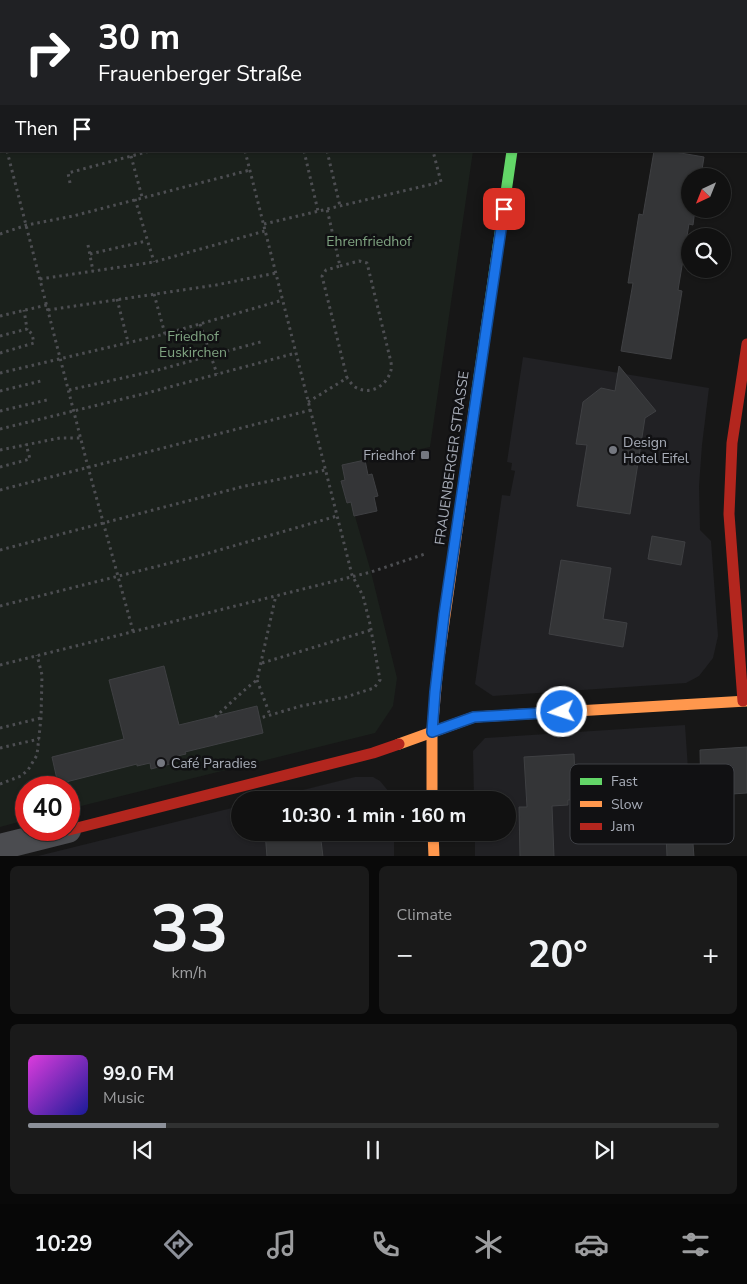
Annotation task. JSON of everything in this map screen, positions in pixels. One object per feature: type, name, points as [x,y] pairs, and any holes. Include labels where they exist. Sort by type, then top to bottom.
[{"type":"street","name":"FRAUENBERGER STRASSE","points":[[432,791],[432,732],[436,683],[454,544],[512,152]]},
{"type":"street","points":[[80,827],[373,753],[474,717],[745,701],[729,514],[732,443],[743,399],[747,344]]},
{"type":"street","points":[[0,847],[24,841]]},
{"type":"street","points":[[433,841],[434,856]]},
{"type":"path","points":[[7,152],[88,466],[133,631]]},
{"type":"path","points":[[70,184],[68,173],[146,152]]},
{"type":"path","points":[[245,152],[352,575],[363,596],[380,680],[374,688],[346,697],[260,718]]},
{"type":"path","points":[[304,152],[318,211]]},
{"type":"path","points":[[327,152],[340,206]]},
{"type":"path","points":[[264,224],[441,182],[433,152]]},
{"type":"path","points":[[132,156],[142,197]]},
{"type":"path","points":[[0,234],[26,225],[73,216],[250,170]]},
{"type":"path","points":[[135,199],[154,262]]},
{"type":"path","points":[[327,209],[340,266]]},
{"type":"path","points":[[40,279],[154,262],[265,231]]},
{"type":"path","points":[[90,254],[146,241]]},
{"type":"path","points":[[88,245],[93,271]]},
{"type":"path","points":[[359,261],[366,263],[392,369],[386,381],[377,389],[366,390],[355,387],[347,378],[322,276],[326,270],[359,261]]},
{"type":"path","points":[[48,310],[216,285],[276,273]]},
{"type":"path","points":[[154,294],[164,334]]},
{"type":"path","points":[[117,299],[128,342]]},
{"type":"path","points":[[0,373],[60,357],[164,334],[283,300]]},
{"type":"path","points":[[0,316],[47,305]]},
{"type":"path","points":[[0,353],[34,344],[32,334],[27,329],[24,310]]},
{"type":"path","points":[[200,324],[217,374]]},
{"type":"path","points":[[0,336],[27,329]]},
{"type":"path","points":[[69,390],[158,370],[264,342]]},
{"type":"path","points":[[0,429],[296,353]]},
{"type":"path","points":[[308,402],[347,378]]},
{"type":"path","points":[[0,391],[41,381]]},
{"type":"path","points":[[0,410],[47,400]]},
{"type":"path","points":[[0,490],[311,410]]},
{"type":"path","points":[[0,450],[60,438],[81,438]]},
{"type":"path","points":[[0,467],[30,459],[26,444]]},
{"type":"path","points":[[0,550],[245,486],[326,470]]},
{"type":"path","points":[[0,606],[202,555],[337,516]]},
{"type":"path","points":[[0,665],[352,575],[371,572],[454,544]]},
{"type":"path","points":[[270,715],[258,680],[276,595]]},
{"type":"path","points":[[262,663],[371,630]]},
{"type":"path","points":[[0,784],[21,776],[28,770],[37,755],[41,718],[42,675],[37,655]]},
{"type":"path","points":[[215,717],[258,680]]},
{"type":"path","points":[[0,728],[41,718]]},
{"type":"path","points":[[0,748],[39,739]]},
{"type":"shaded area","points":[[523,357],[709,388],[699,486],[700,530],[711,541],[718,636],[713,658],[699,676],[686,683],[493,696],[475,684],[502,495],[510,496],[515,471],[511,470],[512,463],[507,462]]},
{"type":"shaded area","points":[[685,725],[688,764],[570,764],[570,844],[693,844],[694,856],[475,856],[475,841],[516,841],[516,791],[474,791],[473,751],[485,738]]},
{"type":"shaded area","points":[[355,777],[373,777],[380,781],[388,791],[299,791]]},
{"type":"shaded area","points":[[231,808],[231,841],[394,841],[394,856],[38,856]]},
{"type":"green space","name":"Friedhof Euskirchen","points":[[0,152],[473,152],[430,447],[342,466],[346,479],[341,481],[347,503],[351,502],[371,572],[397,678],[393,706],[375,733],[80,806],[80,776],[15,776],[15,823],[0,827]]},
{"type":"building","points":[[654,152],[675,152],[704,157],[702,168],[681,168],[681,218],[694,218],[693,225],[689,224],[688,228],[681,228],[681,272],[678,290],[682,291],[671,359],[621,351],[633,283],[628,283],[639,214],[643,215]]},
{"type":"building","name":"Design Hotel Eifel","points":[[619,366],[656,411],[645,418],[630,514],[577,506],[587,445],[576,444],[583,402],[601,388],[615,391]]},
{"type":"building","points":[[365,460],[368,475],[372,474],[378,496],[374,497],[377,511],[354,516],[351,502],[347,503],[341,481],[345,480],[342,465]]},
{"type":"building","points":[[652,536],[685,542],[681,565],[648,559]]},
{"type":"building","points":[[561,560],[611,568],[603,619],[627,623],[623,647],[549,634]]},
{"type":"building","points":[[164,666],[179,725],[257,706],[263,733],[185,752],[186,754],[173,757],[174,763],[151,769],[150,763],[137,766],[137,764],[80,778],[80,776],[56,776],[52,757],[124,739],[109,680]]},
{"type":"building","points":[[747,747],[747,793],[734,794],[734,764],[700,764],[700,750]]},
{"type":"building","points":[[574,754],[574,764],[570,764],[570,800],[568,800],[568,805],[552,806],[554,856],[520,856],[519,807],[527,807],[524,757]]},
{"type":"building","points":[[266,841],[321,841],[323,856],[267,856]]},
{"type":"building","points":[[666,844],[693,844],[694,856],[667,856]]},
{"type":"traffic: fast","points":[[474,411],[512,152]]},
{"type":"traffic: slow","points":[[432,791],[432,732],[438,665],[474,411]]},
{"type":"traffic: slow","points":[[399,744],[474,717],[747,701]]},
{"type":"traffic: slow","points":[[433,841],[434,856]]},
{"type":"traffic: jam","points":[[743,701],[729,514],[732,443],[747,344]]},
{"type":"traffic: jam","points":[[80,827],[373,753],[399,744]]},
{"type":"place","name":"Design Hotel Eifel","points":[[613,450]]},
{"type":"place","name":"Friedhof","points":[[425,455]]},
{"type":"place","name":"Café Paradies","points":[[161,763]]},
{"type":"route","points":[[504,209],[444,615],[432,732],[474,717],[562,712]]},
{"type":"park label","name":"Ehrenfriedhof","points":[[369,241]]}]
